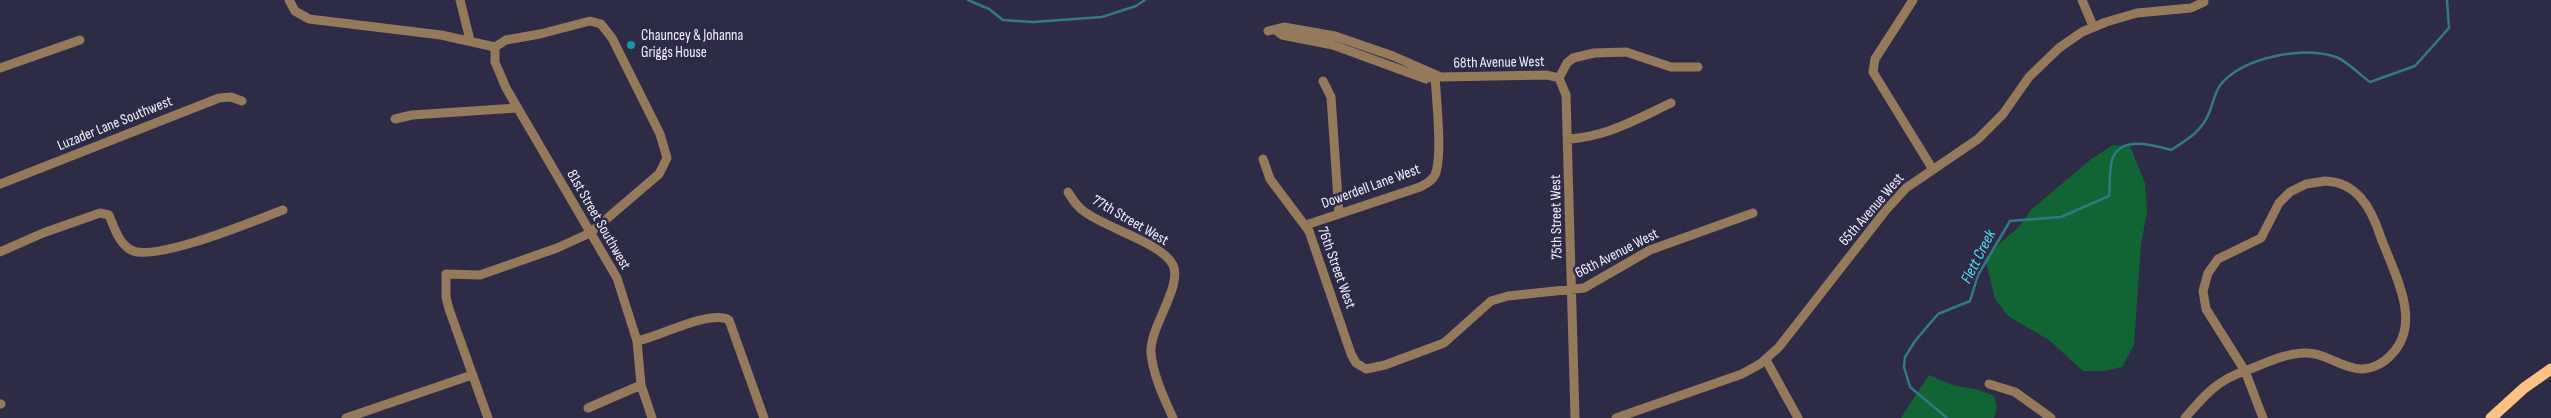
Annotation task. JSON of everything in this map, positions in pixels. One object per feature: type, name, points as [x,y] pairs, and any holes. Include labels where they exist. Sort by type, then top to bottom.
[{"type":"main road","points":[[2491,418],[2524,388],[2551,369]]},
{"type":"street","points":[[289,0],[295,11],[309,19],[470,40],[495,47],[506,40],[540,34],[590,21],[602,24],[612,38],[660,134],[667,155],[665,166],[659,174],[590,233],[557,248],[480,275],[446,274],[448,303],[488,418]]},
{"type":"street","points":[[1913,0],[1874,62],[1873,72],[1932,168]]},
{"type":"street","points":[[2082,0],[2093,26]]},
{"type":"street","points":[[460,1],[470,40]]},
{"type":"street","name":"65th Avenue West","points":[[1616,418],[1641,414],[1735,376],[1766,360],[1779,347],[1886,210],[1906,188],[1932,168],[1978,139],[2003,114],[2020,88],[2039,66],[2073,38],[2093,26],[2138,13],[2191,8],[2204,2]]},
{"type":"street","name":"68th Avenue West","points":[[1272,31],[1282,35],[1333,44],[1426,78],[1435,76],[1454,78],[1547,76],[1558,78],[1567,63],[1573,58],[1594,53],[1626,52],[1672,67],[1698,67]]},
{"type":"street","points":[[0,68],[80,40]]},
{"type":"street","name":"81st Street Southwest","points":[[495,47],[498,70],[517,108],[617,278],[637,341],[641,385],[652,418]]},
{"type":"street","name":"Dowerdell Lane West","points":[[1306,225],[1420,187],[1433,178],[1437,153],[1435,76]]},
{"type":"street","name":"75th Street West","points":[[1558,78],[1566,93],[1576,418]]},
{"type":"street","points":[[1323,81],[1331,97],[1339,214]]},
{"type":"street","name":"Luzader Lane Southwest","points":[[0,184],[219,98],[231,97],[242,101]]},
{"type":"street","points":[[1568,139],[1593,137],[1608,132],[1671,103]]},
{"type":"street","points":[[394,119],[412,115],[517,108]]},
{"type":"street","name":"76th Street West","points":[[1264,159],[1270,180],[1306,225],[1352,354],[1359,366]]},
{"type":"street","points":[[2185,418],[2216,384],[2245,370],[2290,356],[2307,353],[2320,355],[2347,367],[2366,368],[2387,359],[2401,343],[2407,324],[2402,297],[2374,217],[2365,201],[2351,189],[2330,181],[2316,182],[2297,188],[2279,203],[2261,238],[2222,257],[2210,268],[2203,291],[2206,309],[2245,370],[2263,418]]},
{"type":"street","name":"77th Street West","points":[[1068,192],[1086,213],[1147,245],[1170,260],[1174,267],[1174,280],[1158,323],[1151,352],[1156,377],[1173,418]]},
{"type":"street","points":[[0,252],[44,233],[100,214],[109,215],[118,235],[130,250],[143,253],[181,248],[283,210]]},
{"type":"street","name":"66th Avenue West","points":[[1359,366],[1369,369],[1378,368],[1444,343],[1492,301],[1508,296],[1572,290],[1596,282],[1650,250],[1753,213]]},
{"type":"street","points":[[637,341],[709,318],[724,317],[729,320],[764,418]]},
{"type":"street","points":[[1766,360],[1798,418]]},
{"type":"street","points":[[346,418],[472,375]]},
{"type":"street","points":[[1989,384],[2015,392],[2051,418]]},
{"type":"street","points":[[588,408],[641,385]]},
{"type":"green space","points":[[2113,145],[2130,146],[2145,183],[2147,212],[2141,244],[2134,345],[2122,367],[2104,371],[2083,371],[2049,340],[2008,316],[1995,299],[1986,261],[1998,245],[2020,226],[2031,210],[2090,160]]},
{"type":"green space","points":[[1929,375],[1955,386],[1976,389],[1994,396],[1997,407],[1994,418],[1901,418]]},
{"type":"waterway","points":[[968,0],[989,9],[1003,20],[1033,22],[1102,17],[1136,6],[1145,0]]},
{"type":"waterway","name":"Flett Creek","points":[[1947,418],[1910,387],[1904,367],[1905,357],[1915,341],[1938,314],[1970,301],[1978,275],[2010,221],[2061,217],[2109,196],[2111,164],[2116,152],[2122,147],[2138,144],[2147,144],[2171,150],[2202,125],[2221,84],[2244,67],[2259,61],[2291,54],[2323,54],[2340,59],[2370,82],[2415,66],[2449,28],[2447,0]]},
{"type":"place","name":"Chauncey & Johanna Griggs House","points":[[631,45]]}]
